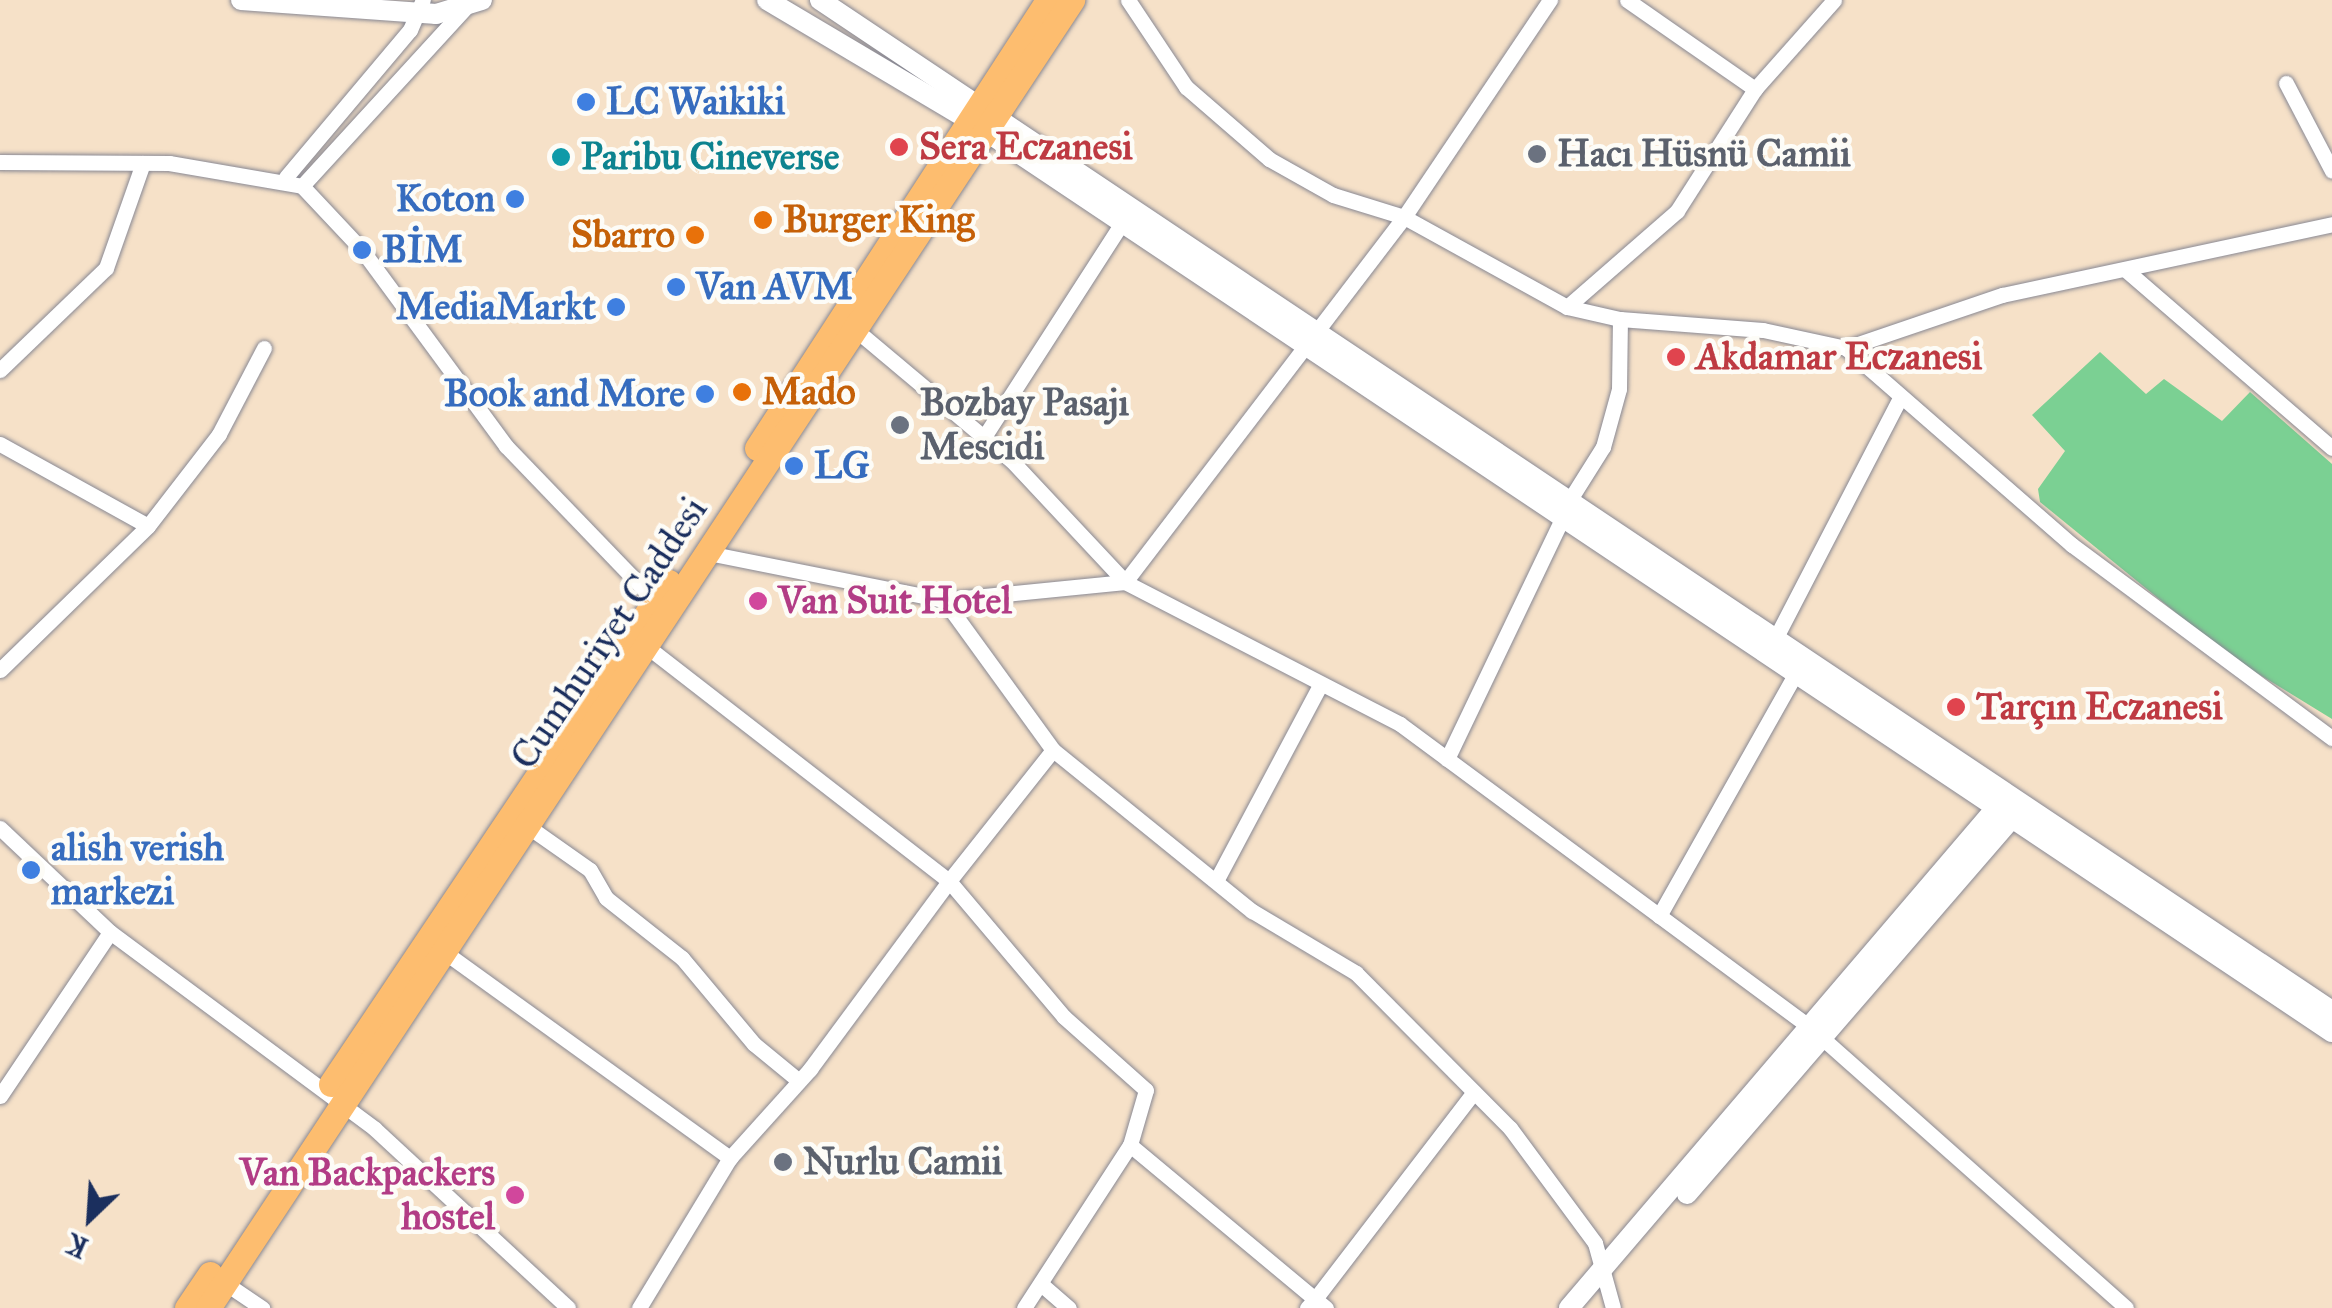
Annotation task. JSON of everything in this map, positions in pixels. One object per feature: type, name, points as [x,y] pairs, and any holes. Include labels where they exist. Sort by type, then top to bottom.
[{"type":"main road","name":"Cumhuriyet Caddesi","points":[[208,1308],[333,1096],[444,951],[856,330],[1048,0]]},
{"type":"main road","name":"Cumhuriyet Caddesi","points":[[187,1308],[333,1096],[655,601],[983,116],[1072,0]]},
{"type":"street","points":[[241,0],[423,6],[474,2]]},
{"type":"street","points":[[767,0],[983,116],[1120,226],[1311,339]]},
{"type":"street","points":[[820,0],[1311,339],[1566,509],[1774,641],[2332,1032]]},
{"type":"street","points":[[1128,0],[1186,87],[1269,159],[1333,195],[1404,217],[1568,307],[1620,319],[1763,330],[1846,348],[2002,295],[2332,224]]},
{"type":"street","points":[[708,552],[944,600],[1125,582],[1404,217],[1550,0]]},
{"type":"street","points":[[1627,0],[1754,89]]},
{"type":"street","points":[[1568,307],[1677,211],[1754,89],[1834,0]]},
{"type":"street","points":[[302,186],[474,2]]},
{"type":"street","points":[[286,176],[423,6]]},
{"type":"street","points":[[2286,83],[2332,171]]},
{"type":"street","points":[[0,162],[142,163],[286,176],[302,186],[362,250],[506,446],[655,601]]},
{"type":"street","points":[[0,370],[106,268],[142,163]]},
{"type":"street","points":[[984,437],[1120,226]]},
{"type":"street","points":[[2127,271],[2332,448]]},
{"type":"street","points":[[1447,759],[1566,509],[1602,447],[1619,389],[1620,319]]},
{"type":"street","points":[[856,330],[984,437],[1125,582],[1320,685],[1447,759],[1817,1032],[2126,1308]]},
{"type":"street","points":[[0,670],[148,526],[219,434],[264,348]]},
{"type":"street","points":[[1846,348],[1898,400],[2072,545],[2332,738]]},
{"type":"street","points":[[1774,641],[1898,400]]},
{"type":"street","points":[[0,444],[148,526]]},
{"type":"street","points":[[1566,509],[1796,673],[2332,1012]]},
{"type":"street","points":[[944,600],[1053,750],[1216,879],[1356,973],[1510,1128],[1606,1277],[1613,1308]]},
{"type":"street","points":[[646,646],[949,881],[1064,1017],[1146,1090],[1130,1145],[1024,1308]]},
{"type":"street","points":[[1660,916],[1796,673]]},
{"type":"street","points":[[1216,879],[1320,685]]},
{"type":"street","points":[[640,1308],[730,1158],[798,1081],[1053,750]]},
{"type":"street","points":[[1587,1308],[1606,1277],[2009,808]]},
{"type":"street","points":[[526,825],[590,870],[606,898],[682,958],[754,1044],[798,1081]]},
{"type":"street","points":[[0,828],[110,932],[333,1096],[568,1308]]},
{"type":"street","points":[[0,1096],[110,932]]},
{"type":"street","points":[[444,951],[730,1158]]},
{"type":"street","points":[[1130,1145],[1316,1305],[1472,1093]]},
{"type":"street","points":[[1569,1308],[1606,1277]]},
{"type":"street","points":[[225,1283],[262,1308]]},
{"type":"street","points":[[1041,1284],[1069,1308]]},
{"type":"green space","points":[[2100,352],[2146,394],[2164,379],[2222,421],[2250,392],[2332,464],[2332,719],[2229,656],[2040,502],[2038,489],[2065,451],[2032,415]]},
{"type":"place","name":"LC Waikiki","points":[[586,102]]},
{"type":"place","name":"Sera Eczanesi","points":[[899,147]]},
{"type":"place","name":"Hacı Hüsnü Camii","points":[[1537,154]]},
{"type":"place","name":"Paribu Cineverse","points":[[561,157]]},
{"type":"place","name":"Koton","points":[[515,199]]},
{"type":"place","name":"Burger King","points":[[763,220]]},
{"type":"place","name":"Sbarro","points":[[695,235]]},
{"type":"place","name":"BİM","points":[[362,250]]},
{"type":"place","name":"Van AVM","points":[[676,287]]},
{"type":"place","name":"MediaMarkt","points":[[616,307]]},
{"type":"place","name":"Akdamar Eczanesi","points":[[1676,357]]},
{"type":"place","name":"Mado","points":[[742,392]]},
{"type":"place","name":"Book and More","points":[[705,394]]},
{"type":"place","name":"Bozbay Pasajı Mescidi","points":[[900,425]]},
{"type":"place","name":"LG","points":[[794,466]]},
{"type":"place","name":"Van Suit Hotel","points":[[758,601]]},
{"type":"place","name":"Tarçın Eczanesi","points":[[1956,707]]},
{"type":"place","name":"alish verish markezi","points":[[31,870]]},
{"type":"place","name":"Nurlu Camii","points":[[783,1162]]},
{"type":"place","name":"Van Backpackers hostel","points":[[515,1195]]}]
